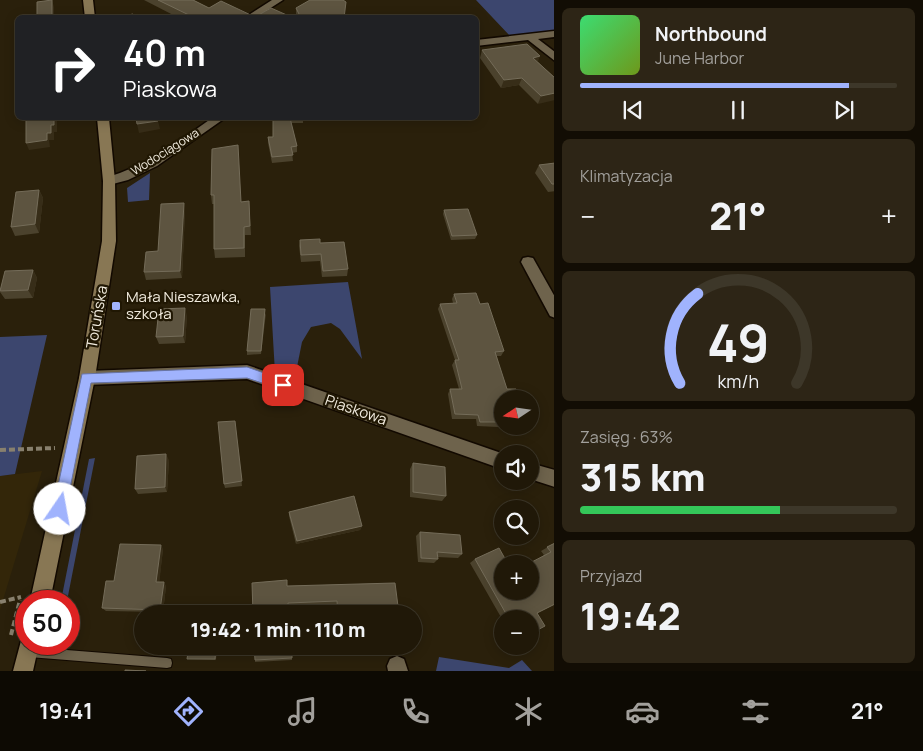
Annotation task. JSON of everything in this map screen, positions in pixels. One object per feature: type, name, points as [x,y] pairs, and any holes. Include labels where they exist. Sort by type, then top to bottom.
[{"type":"main road","points":[[88,0],[90,15]]},
{"type":"main road","name":"Toruńska","points":[[42,590],[86,378],[110,240],[109,181],[103,120]]},
{"type":"street","points":[[253,15],[278,0]]},
{"type":"street","points":[[479,43],[554,34]]},
{"type":"street","points":[[529,36],[554,58]]},
{"type":"street","name":"Wodociągowa","points":[[109,181],[141,171],[216,120]]},
{"type":"street","points":[[528,262],[554,312]]},
{"type":"street","name":"Piaskowa","points":[[86,378],[247,372],[494,458]]},
{"type":"street","points":[[539,474],[554,478]]},
{"type":"lane","points":[[27,656],[166,663]]},
{"type":"path","points":[[0,450],[58,448]]},
{"type":"path","points":[[0,602],[15,598]]},
{"type":"shaded area","points":[[476,0],[554,0],[554,31],[510,36]]},
{"type":"shaded area","points":[[150,173],[149,200],[128,202],[127,188]]},
{"type":"shaded area","points":[[348,282],[362,359],[340,329],[331,323],[311,327],[302,342],[295,377],[275,373],[270,287]]},
{"type":"shaded area","points":[[47,335],[15,474],[0,476],[0,337]]},
{"type":"shaded area","points":[[95,458],[69,590],[63,590],[89,459]]},
{"type":"shaded area","points":[[42,471],[0,610],[0,476]]},
{"type":"shaded area","points":[[439,657],[509,668],[522,660],[532,671],[436,671]]},
{"type":"building","points":[[52,0],[52,15],[37,15],[37,2]]},
{"type":"building","points":[[158,0],[193,0],[209,8],[221,1],[251,15],[189,15]]},
{"type":"building","points":[[310,0],[343,0],[346,2],[344,15],[300,15],[296,8]]},
{"type":"building","points":[[271,8],[287,15],[259,15]]},
{"type":"building","points":[[527,44],[540,56],[533,58],[554,77],[554,93],[541,96],[522,78],[504,80],[482,50]]},
{"type":"building","points":[[26,120],[54,120],[54,125],[51,125],[51,133],[47,133],[47,140],[26,143]]},
{"type":"building","points":[[136,120],[158,121],[137,124]]},
{"type":"building","points":[[273,120],[290,120],[297,146],[291,147],[293,155],[272,157],[268,137],[273,137]]},
{"type":"building","points":[[238,145],[241,202],[249,201],[250,226],[244,227],[244,248],[214,249],[214,195],[211,195],[212,149]]},
{"type":"building","points":[[554,163],[554,184],[552,184],[539,165]]},
{"type":"building","points":[[39,190],[35,224],[11,227],[16,192]]},
{"type":"building","points":[[184,203],[180,271],[144,272],[146,252],[158,251],[161,204]]},
{"type":"building","points":[[468,209],[477,235],[452,236],[444,210]]},
{"type":"building","points":[[320,239],[320,243],[344,242],[348,269],[323,271],[321,254],[301,255],[300,240]]},
{"type":"building","points":[[33,270],[28,290],[0,291],[5,271]]},
{"type":"building","points":[[476,293],[480,304],[488,303],[504,351],[495,352],[507,389],[516,389],[494,390],[494,422],[480,422],[478,415],[455,414],[450,389],[462,389],[455,360],[459,360],[440,304],[457,303],[454,294]]},
{"type":"building","points":[[185,308],[183,336],[156,337],[159,309]]},
{"type":"building","points":[[251,309],[265,309],[261,351],[247,351]]},
{"type":"building","points":[[235,421],[242,481],[224,484],[218,422]]},
{"type":"building","points":[[166,454],[165,487],[135,489],[137,456]]},
{"type":"building","points":[[413,463],[445,467],[446,496],[413,492]]},
{"type":"building","points":[[354,496],[362,526],[297,541],[289,512]]},
{"type":"building","points":[[420,532],[460,535],[462,554],[437,552],[438,559],[421,558]]},
{"type":"building","points":[[120,544],[161,545],[156,582],[164,582],[161,605],[134,605],[134,609],[102,608],[106,581],[114,581]]},
{"type":"building","points":[[554,544],[554,604],[539,612],[539,610],[504,610],[498,600],[539,600],[539,558],[551,552],[547,547]]},
{"type":"building","points":[[499,548],[503,555],[494,555],[494,593],[475,559]]},
{"type":"building","points":[[287,580],[287,586],[395,583],[398,605],[337,605],[337,601],[288,603],[288,605],[253,605],[252,583]]},
{"type":"building","points":[[539,616],[545,626],[539,629]]},
{"type":"building","points":[[188,655],[215,655],[215,659],[187,659]]},
{"type":"building","points":[[255,655],[292,655],[292,658],[255,660]]},
{"type":"place","name":"Mała Nieszawka, szkoła","points":[[116,306]]},
{"type":"route","points":[[60,509],[86,378],[247,372],[283,385]]}]
